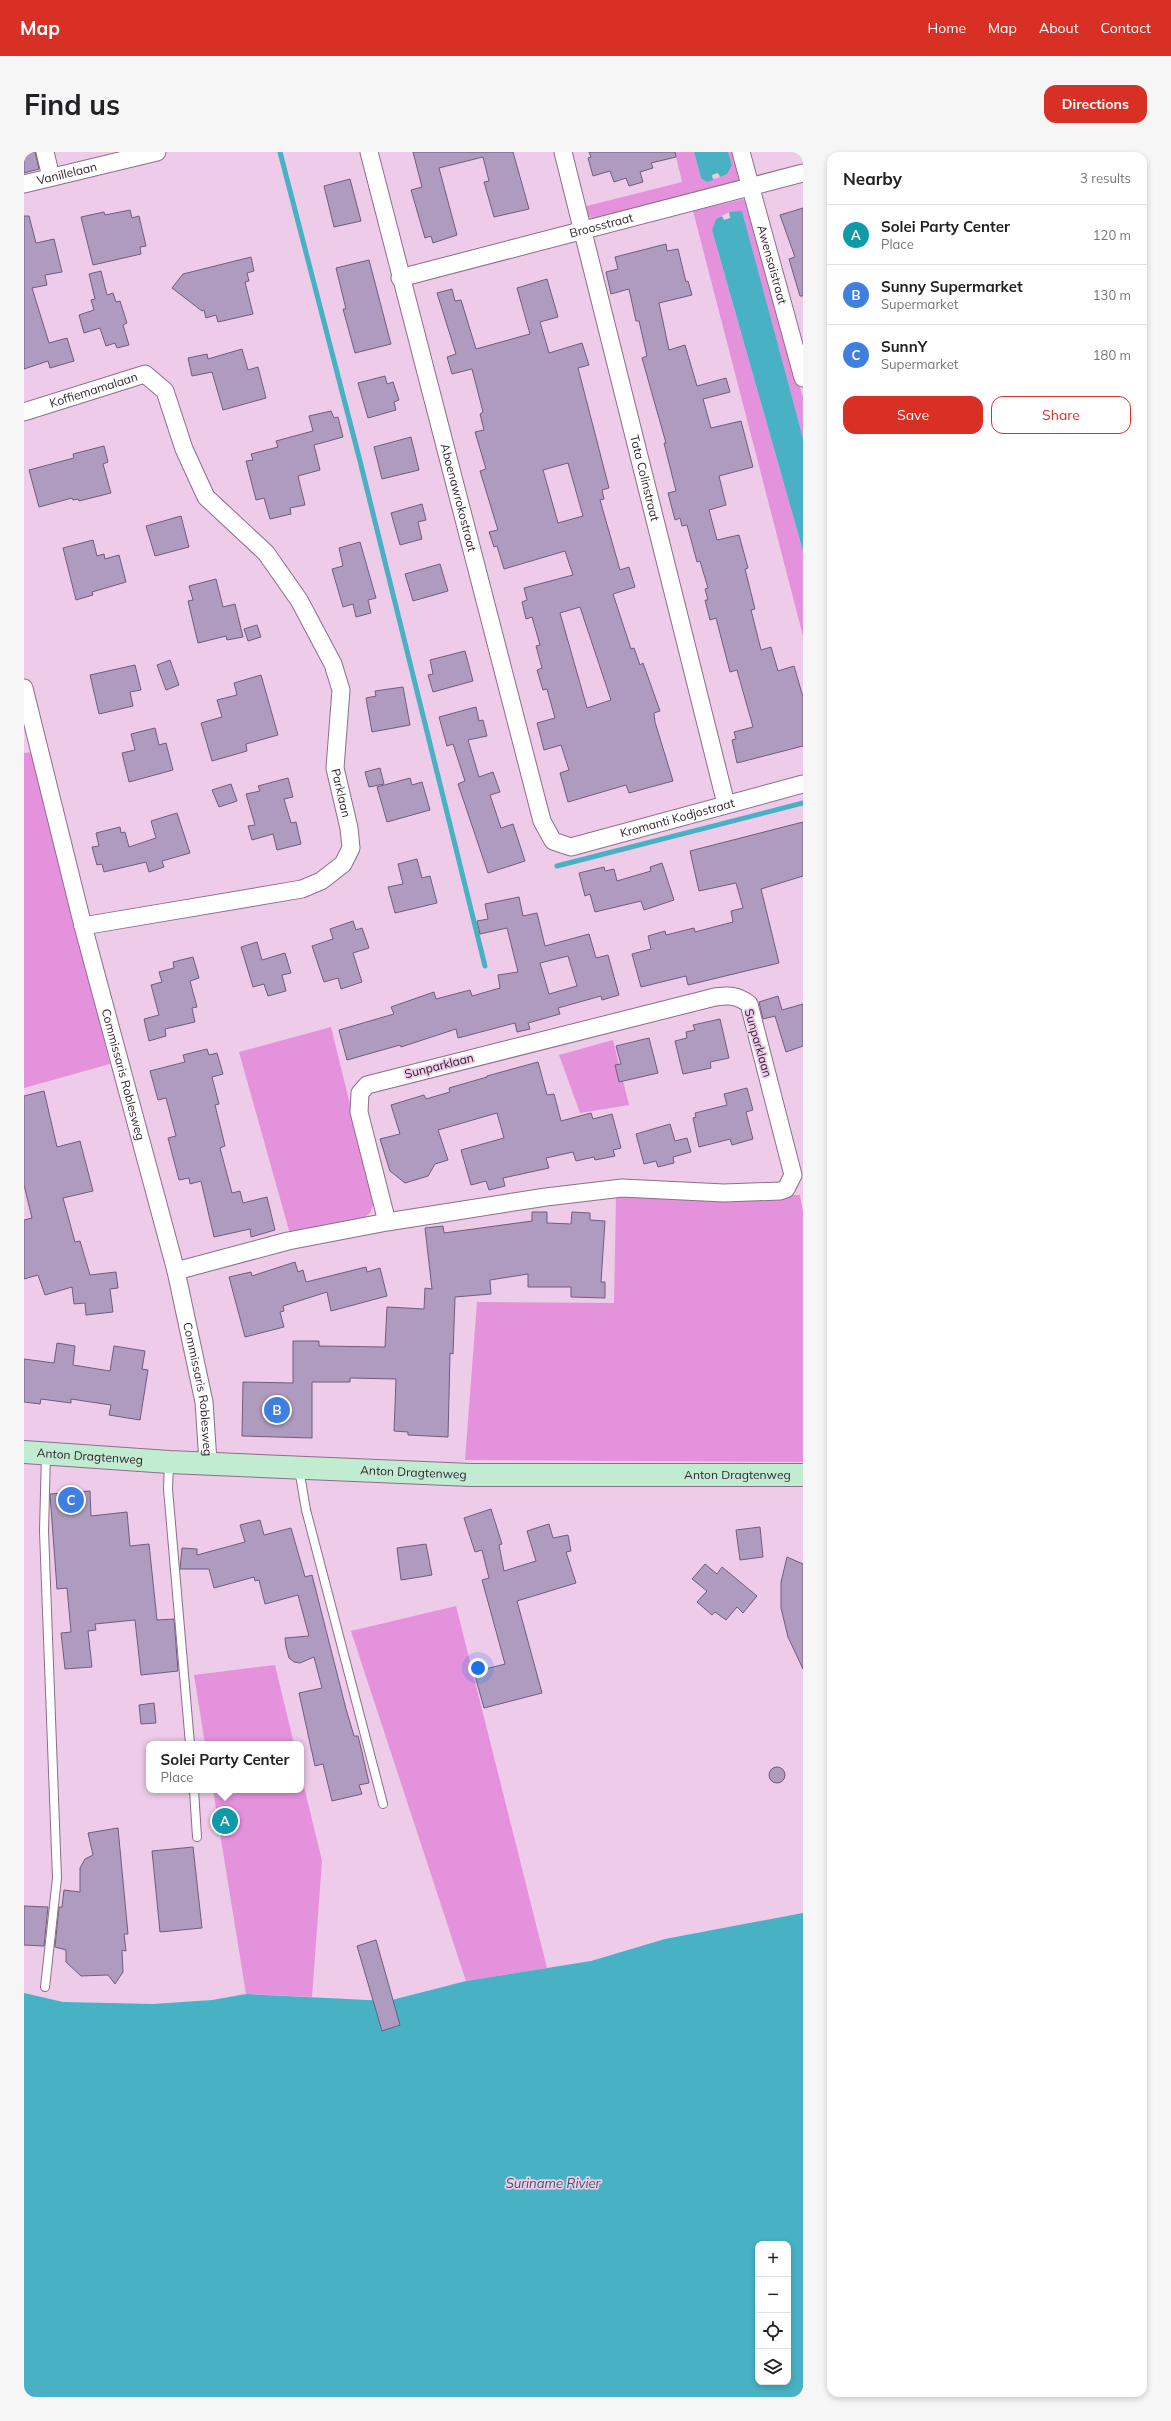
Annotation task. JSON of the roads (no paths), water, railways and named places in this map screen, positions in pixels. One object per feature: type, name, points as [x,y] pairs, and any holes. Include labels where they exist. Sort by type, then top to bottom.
[{"type":"main road","name":"Anton Dragtenweg","points":[[24,1452],[169,1462],[208,1462],[299,1468],[471,1475],[803,1475]]},
{"type":"street","points":[[45,152],[51,177]]},
{"type":"street","name":"Vanillelaan","points":[[24,184],[157,152]]},
{"type":"street","name":"Aboenawrokostraat","points":[[369,152],[400,278],[542,821],[553,841]]},
{"type":"street","name":"Tata Colinstraat","points":[[563,152],[726,804]]},
{"type":"street","name":"Awensaistraat","points":[[741,152],[797,329],[803,378]]},
{"type":"street","name":"Broosstraat","points":[[400,278],[803,173]]},
{"type":"street","name":"Koffiemamalaan","points":[[24,412],[145,374],[165,391],[184,449],[206,497]]},
{"type":"street","name":"Parklaan","points":[[83,926],[302,889],[321,881],[343,864],[351,848],[349,828],[335,768],[341,690],[333,664],[299,600],[266,553],[206,497]]},
{"type":"street","name":"Commissaris Roblesweg","points":[[24,688],[83,926],[176,1271],[204,1402],[208,1462]]},
{"type":"street","name":"Kromanti Kodjostraat","points":[[553,841],[571,847],[803,784]]},
{"type":"street","name":"Sunparklaan","points":[[176,1271],[288,1241],[387,1222],[546,1197],[622,1188],[724,1193],[780,1191],[786,1189],[791,1183],[793,1175],[749,1004],[740,997],[729,995],[715,997],[367,1085],[360,1093],[359,1112],[387,1222]]},
{"type":"lane","points":[[45,1987],[57,1878],[44,1531],[46,1454]]},
{"type":"lane","points":[[169,1462],[168,1489],[190,1741]]},
{"type":"lane","points":[[299,1468],[306,1510],[383,1804]]},
{"type":"lane","points":[[194,1793],[197,1837]]},
{"type":"water","points":[[694,152],[728,152],[732,165],[727,174],[720,177],[718,173],[712,175],[713,180],[707,182],[701,178]]},
{"type":"water","points":[[742,211],[803,438],[803,551],[712,230],[716,219],[722,216],[724,220],[730,218],[729,212]]},
{"type":"water","name":"Suriname Rivier","points":[[803,1913],[803,2397],[24,2397],[24,1993],[63,2002],[153,2004],[212,2000],[246,1994],[388,2001],[466,1981],[591,1961],[665,1939]]},
{"type":"waterway","points":[[280,152],[360,461],[485,966]]},
{"type":"waterway","points":[[557,866],[803,803]]},
{"type":"place","name":"Sunny Supermarket","points":[[277,1410]]},
{"type":"place","name":"SunnY","points":[[71,1500]]},
{"type":"place","name":"Solei Party Center","points":[[225,1821]]}]
